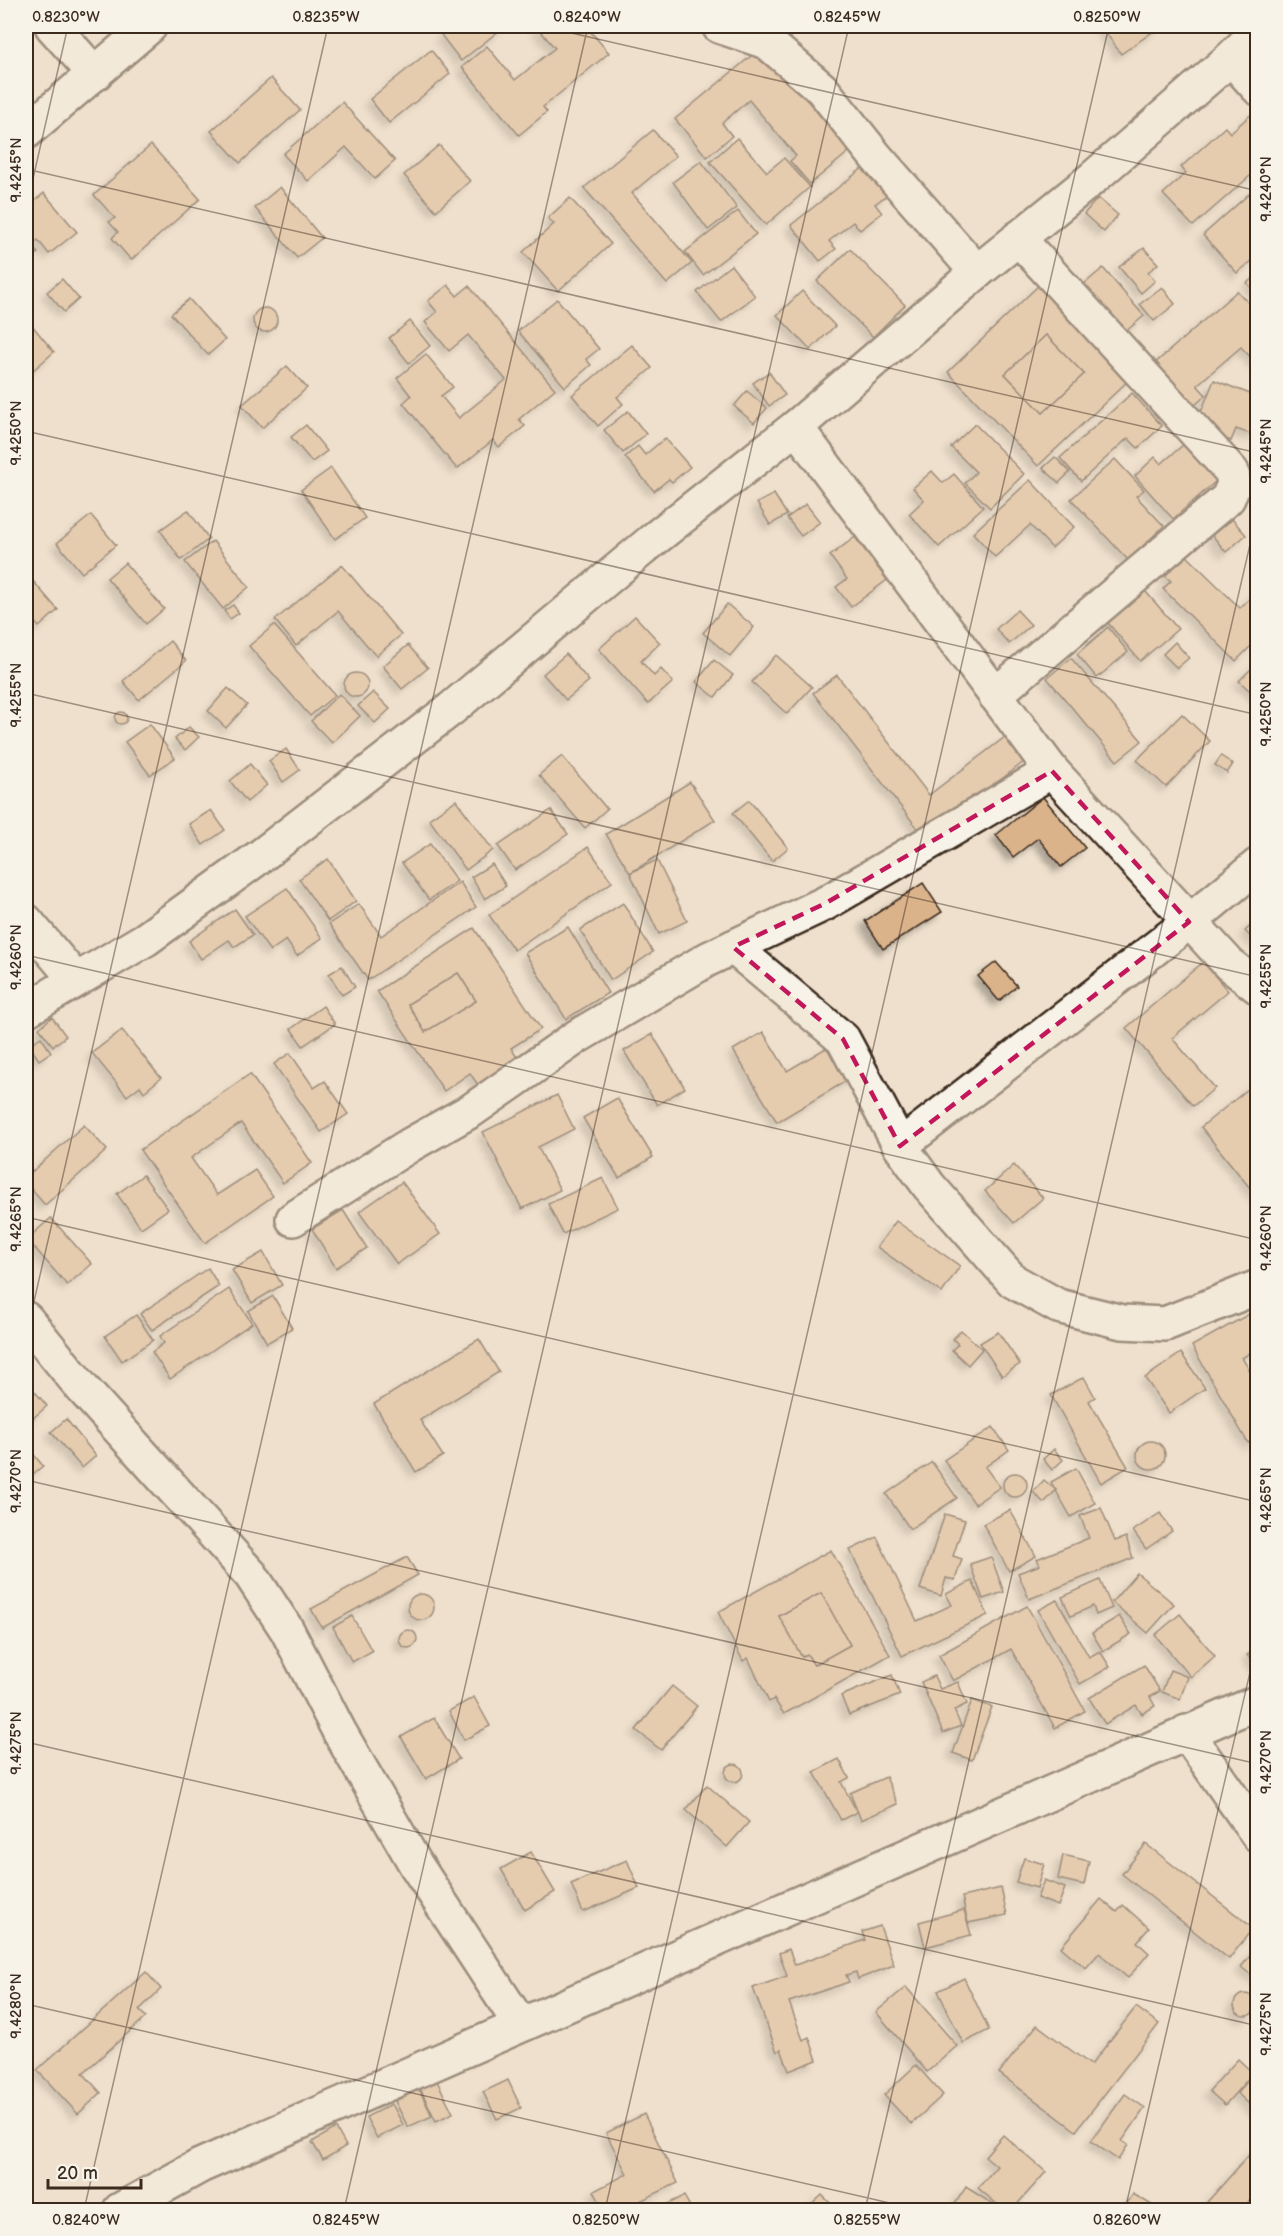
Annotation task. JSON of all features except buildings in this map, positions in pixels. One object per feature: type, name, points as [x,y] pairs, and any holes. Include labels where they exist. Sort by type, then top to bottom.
[{"type":"street","points":[[52,26],[95,74]]},
{"type":"street","points":[[26,132],[150,26]]},
{"type":"street","points":[[719,26],[767,42],[822,89],[876,157],[977,272]]},
{"type":"street","points":[[26,1010],[146,939],[262,855],[451,709],[653,540],[796,427],[977,272],[1093,178],[1231,58],[1257,31]]},
{"type":"street","points":[[1231,58],[1257,88]]},
{"type":"street","points":[[995,695],[1228,498],[1234,484],[1232,472],[1018,238]]},
{"type":"street","points":[[796,427],[1052,771],[1189,922],[1230,965],[1257,987]]},
{"type":"street","points":[[292,1219],[410,1145],[472,1110],[578,1036],[708,959],[826,903],[1052,771]]},
{"type":"street","points":[[900,1146],[1189,922],[1257,865]]},
{"type":"street","points":[[26,921],[75,979]]},
{"type":"street","points":[[734,947],[843,1039],[900,1146],[929,1186],[1013,1281],[1058,1306],[1122,1322],[1166,1324],[1257,1287]]},
{"type":"street","points":[[26,1319],[83,1389],[251,1575],[287,1630],[339,1731],[416,1865],[520,2024]]},
{"type":"street","points":[[120,2211],[200,2166],[1257,1702]]},
{"type":"street","points":[[1186,1732],[1257,1835]]},
{"type":"highlighted area","points":[[1052,771],[1189,922],[900,1146],[843,1039],[733,947],[826,903]]}]
